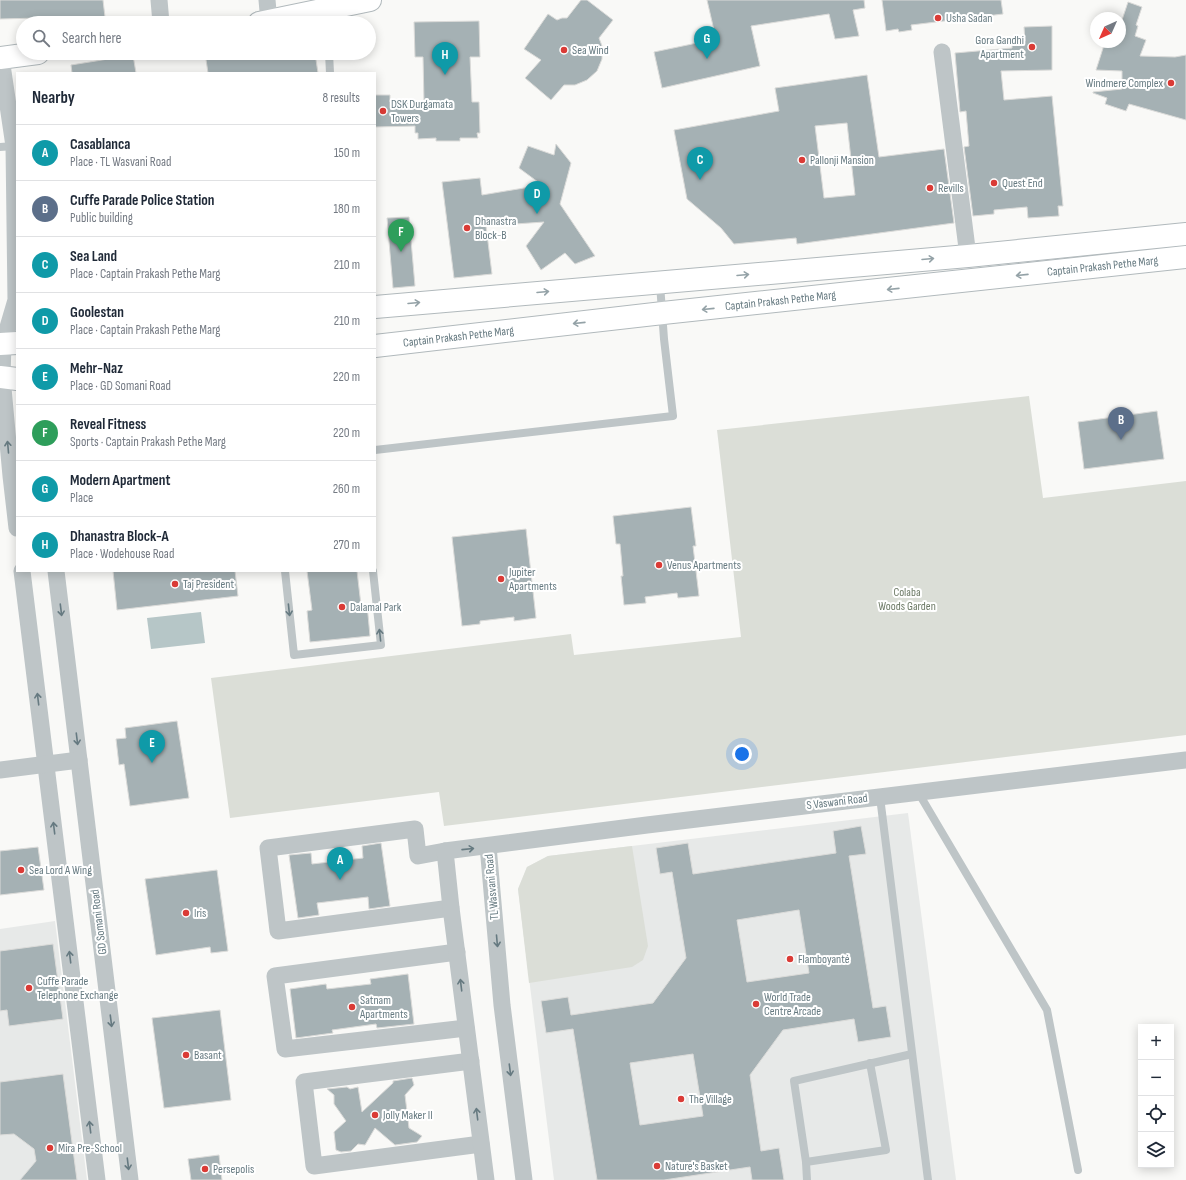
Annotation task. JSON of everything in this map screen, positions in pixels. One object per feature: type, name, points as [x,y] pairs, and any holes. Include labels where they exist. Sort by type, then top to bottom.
[{"type":"main road","points":[[305,16],[326,13],[370,0]]},
{"type":"main road","points":[[0,58],[16,56]]},
{"type":"main road","name":"Captain Prakash Pethe Marg","points":[[376,307],[968,256],[1186,234]]},
{"type":"main road","name":"Captain Prakash Pethe Marg","points":[[376,346],[662,313],[1186,257]]},
{"type":"main road","points":[[519,294],[546,327]]},
{"type":"street","points":[[159,0],[160,16]]},
{"type":"street","points":[[265,16],[267,0]]},
{"type":"street","points":[[942,52],[968,256]]},
{"type":"street","points":[[0,58],[16,300],[7,344],[5,476],[16,524]]},
{"type":"street","points":[[22,572],[97,1180]]},
{"type":"street","name":"GD Somani Road","points":[[56,572],[130,1180]]},
{"type":"street","points":[[0,770],[79,760]]},
{"type":"street","name":"S Vaswani Road","points":[[488,846],[646,825],[1186,760]]},
{"type":"street","name":"TL Wasvani Road","points":[[451,908],[278,931],[268,848],[415,829],[418,856],[488,846],[502,1005],[524,1180]]},
{"type":"street","points":[[445,851],[456,952],[486,1180]]},
{"type":"street","points":[[456,952],[275,976],[285,1050],[466,1028]]},
{"type":"street","points":[[471,1061],[304,1082],[314,1166],[481,1144]]},
{"type":"lane","points":[[329,60],[330,72]]},
{"type":"lane","points":[[376,450],[673,416],[664,339],[660,282]]},
{"type":"lane","points":[[285,572],[294,655],[382,645],[373,572]]},
{"type":"lane","points":[[918,792],[1047,1010],[1078,1170]]},
{"type":"lane","points":[[880,797],[928,1180]]},
{"type":"lane","points":[[808,1180],[794,1081],[912,1054]]},
{"type":"lane","points":[[806,1162],[886,1150],[870,1063]]},
{"type":"shaded area","points":[[201,612],[205,643],[151,649],[147,618]]},
{"type":"shaded area","points":[[908,813],[956,1180],[554,1180],[518,889],[527,867],[548,856]]},
{"type":"shaded area","points":[[55,921],[87,1180],[0,1180],[0,929]]},
{"type":"green space","name":"Colaba Woods Garden","points":[[1029,396],[1043,498],[1186,481],[1186,735],[444,826],[439,792],[230,818],[211,678],[571,634],[574,655],[741,637],[717,430]]},
{"type":"green space","points":[[632,846],[648,946],[643,960],[632,967],[529,983],[518,889],[527,867],[548,856]]},
{"type":"building","points":[[0,0],[103,0],[105,16],[16,16],[16,19],[0,19]]},
{"type":"building","name":"Sea Wind","points":[[581,0],[587,0],[613,20],[599,38],[602,46],[602,59],[597,71],[587,80],[575,85],[564,85],[551,100],[525,78],[541,60],[524,49],[548,14],[557,20],[567,18]]},
{"type":"building","points":[[707,0],[864,0],[865,8],[853,10],[859,36],[835,39],[829,14],[751,26],[760,66],[662,88],[654,52],[716,39]]},
{"type":"building","name":"Usha Sadan","points":[[882,0],[1001,0],[1003,14],[911,25],[912,30],[899,32],[898,29],[886,31]]},
{"type":"building","points":[[1128,2],[1142,7],[1136,25],[1138,26],[1135,36],[1146,40],[1140,56],[1175,57],[1186,55],[1186,120],[1129,104],[1126,111],[1105,104],[1107,98],[1093,93],[1122,89],[1122,71],[1096,70],[1103,48],[1126,48],[1126,12],[1125,12]]},
{"type":"building","points":[[479,21],[480,57],[470,57],[472,102],[479,102],[480,133],[477,133],[478,138],[460,138],[460,141],[436,141],[436,138],[418,139],[418,133],[415,133],[415,126],[376,127],[376,95],[390,95],[390,102],[424,102],[423,57],[415,57],[414,22]]},
{"type":"building","points":[[1052,26],[1052,70],[1001,71],[1004,100],[1052,96],[1063,206],[1058,206],[1059,216],[1028,218],[1027,207],[994,210],[994,214],[973,216],[964,147],[969,146],[966,111],[960,112],[955,53],[1012,48],[1012,41],[1025,41],[1024,27]]},
{"type":"building","points":[[102,60],[134,60],[136,72],[72,72],[71,65]]},
{"type":"building","points":[[206,60],[316,60],[318,72],[208,72]]},
{"type":"building","points":[[867,75],[879,157],[944,149],[954,223],[797,244],[796,238],[734,244],[721,228],[687,199],[674,130],[779,111],[775,88]],"holes":[[[847,123],[855,195],[824,198],[815,126]]]},
{"type":"building","points":[[556,144],[571,163],[560,204],[595,256],[575,264],[565,253],[541,270],[526,246],[544,222],[486,226],[492,274],[454,278],[442,182],[480,178],[482,195],[542,185],[519,168],[528,146],[554,155]]},
{"type":"building","points":[[409,217],[415,286],[393,288],[387,218]]},
{"type":"building","points":[[1157,411],[1164,459],[1084,469],[1078,422]]},
{"type":"building","name":"Venus Apartments","points":[[691,507],[696,546],[693,546],[699,596],[678,598],[677,593],[645,597],[646,603],[624,605],[620,544],[616,544],[613,516]]},
{"type":"building","name":"Jupiter Apartments","points":[[526,529],[536,618],[514,621],[514,617],[480,621],[480,624],[462,626],[452,537]]},
{"type":"building","name":"Taj President","points":[[113,572],[235,572],[238,596],[117,610]]},
{"type":"building","name":"Dalamal Park","points":[[307,572],[357,572],[361,605],[367,604],[370,636],[310,642],[307,611],[312,610]]},
{"type":"building","points":[[177,721],[189,798],[130,806],[124,764],[119,765],[116,739],[126,738],[125,728]]},
{"type":"building","name":"World Trade Centre Arcade","points":[[861,826],[866,854],[849,856],[873,1008],[886,1006],[891,1037],[858,1042],[854,1019],[783,1030],[750,1075],[761,1151],[779,1148],[784,1180],[752,1180],[750,1167],[664,1180],[597,1180],[573,1029],[546,1033],[541,1001],[568,997],[571,1015],[653,1003],[686,958],[672,872],[660,874],[656,848],[688,843],[693,874],[836,853],[833,831]],"holes":[[[799,910],[809,973],[747,982],[737,920]],[[693,1054],[703,1116],[640,1125],[630,1063]]]},
{"type":"building","points":[[381,843],[390,906],[369,909],[368,897],[317,903],[319,915],[298,918],[289,855],[311,853],[312,864],[363,858],[362,846]]},
{"type":"building","name":"Sea Lord A Wing","points":[[38,847],[44,890],[0,895],[0,851]]},
{"type":"building","name":"Iris","points":[[217,870],[228,951],[211,953],[210,947],[156,955],[145,879]]},
{"type":"building","name":"Cuffe Parade Telephone Exchange","points":[[53,944],[63,1019],[9,1026],[7,1010],[0,1011],[0,951]]},
{"type":"building","name":"Satnam Apartments","points":[[408,974],[414,1024],[377,1028],[376,1024],[332,1030],[333,1033],[296,1038],[290,989],[326,984],[327,989],[371,984],[370,979]]},
{"type":"building","name":"Basant","points":[[220,1010],[231,1100],[164,1108],[152,1018]]},
{"type":"building","points":[[63,1074],[77,1180],[20,1180],[36,1161],[34,1149],[14,1134],[0,1135],[0,1082]]},
{"type":"building","name":"Jolly Maker II","points":[[412,1078],[414,1085],[405,1095],[409,1128],[422,1136],[417,1142],[395,1145],[375,1128],[365,1145],[358,1144],[351,1151],[341,1152],[336,1150],[334,1132],[346,1121],[334,1104],[334,1095],[327,1089],[347,1087],[350,1089],[358,1087],[362,1112],[393,1083],[393,1081]]},
{"type":"building","name":"Persepolis","points":[[219,1155],[222,1180],[191,1180],[188,1159]]},
{"type":"place","name":"Usha Sadan","points":[[938,18]]},
{"type":"place","name":"Gora Gandhi Apartment","points":[[1032,47]]},
{"type":"place","name":"Sea Wind","points":[[564,50]]},
{"type":"place","name":"Modern Apartment","points":[[707,59]]},
{"type":"place","name":"Dhanastra Block-A","points":[[445,75]]},
{"type":"place","name":"Windmere Complex","points":[[1171,83]]},
{"type":"place","name":"DSK Durgamata Towers","points":[[383,111]]},
{"type":"place","name":"Pallonji Mansion","points":[[802,160]]},
{"type":"place","name":"Sea Land","points":[[700,180]]},
{"type":"place","name":"Quest End","points":[[994,183]]},
{"type":"place","name":"Revills","points":[[930,188]]},
{"type":"place","name":"Goolestan","points":[[537,214]]},
{"type":"place","name":"Dhanastra Block-B","points":[[467,228]]},
{"type":"place","name":"Reveal Fitness","points":[[401,252]]},
{"type":"place","name":"Cuffe Parade Police Station","points":[[1121,440]]},
{"type":"place","name":"Venus Apartments","points":[[659,565]]},
{"type":"place","name":"Jupiter Apartments","points":[[501,579]]},
{"type":"place","name":"Taj President","points":[[175,584]]},
{"type":"place","name":"Dalamal Park","points":[[342,607]]},
{"type":"place","name":"Mehr-Naz","points":[[152,763]]},
{"type":"place","name":"Sea Lord A Wing","points":[[21,870]]},
{"type":"place","name":"Casablanca","points":[[340,880]]},
{"type":"place","name":"Iris","points":[[186,913]]},
{"type":"place","name":"Flamboyanté","points":[[790,959]]},
{"type":"place","name":"Cuffe Parade Telephone Exchange","points":[[29,988]]},
{"type":"place","name":"World Trade Centre Arcade","points":[[756,1004]]},
{"type":"place","name":"Satnam Apartments","points":[[352,1007]]},
{"type":"place","name":"Basant","points":[[186,1055]]},
{"type":"place","name":"The Village","points":[[681,1099]]},
{"type":"place","name":"Jolly Maker II","points":[[375,1115]]},
{"type":"place","name":"Mira Pre-School","points":[[50,1148]]},
{"type":"place","name":"Nature's Basket","points":[[657,1166]]},
{"type":"place","name":"Persepolis","points":[[205,1169]]}]
